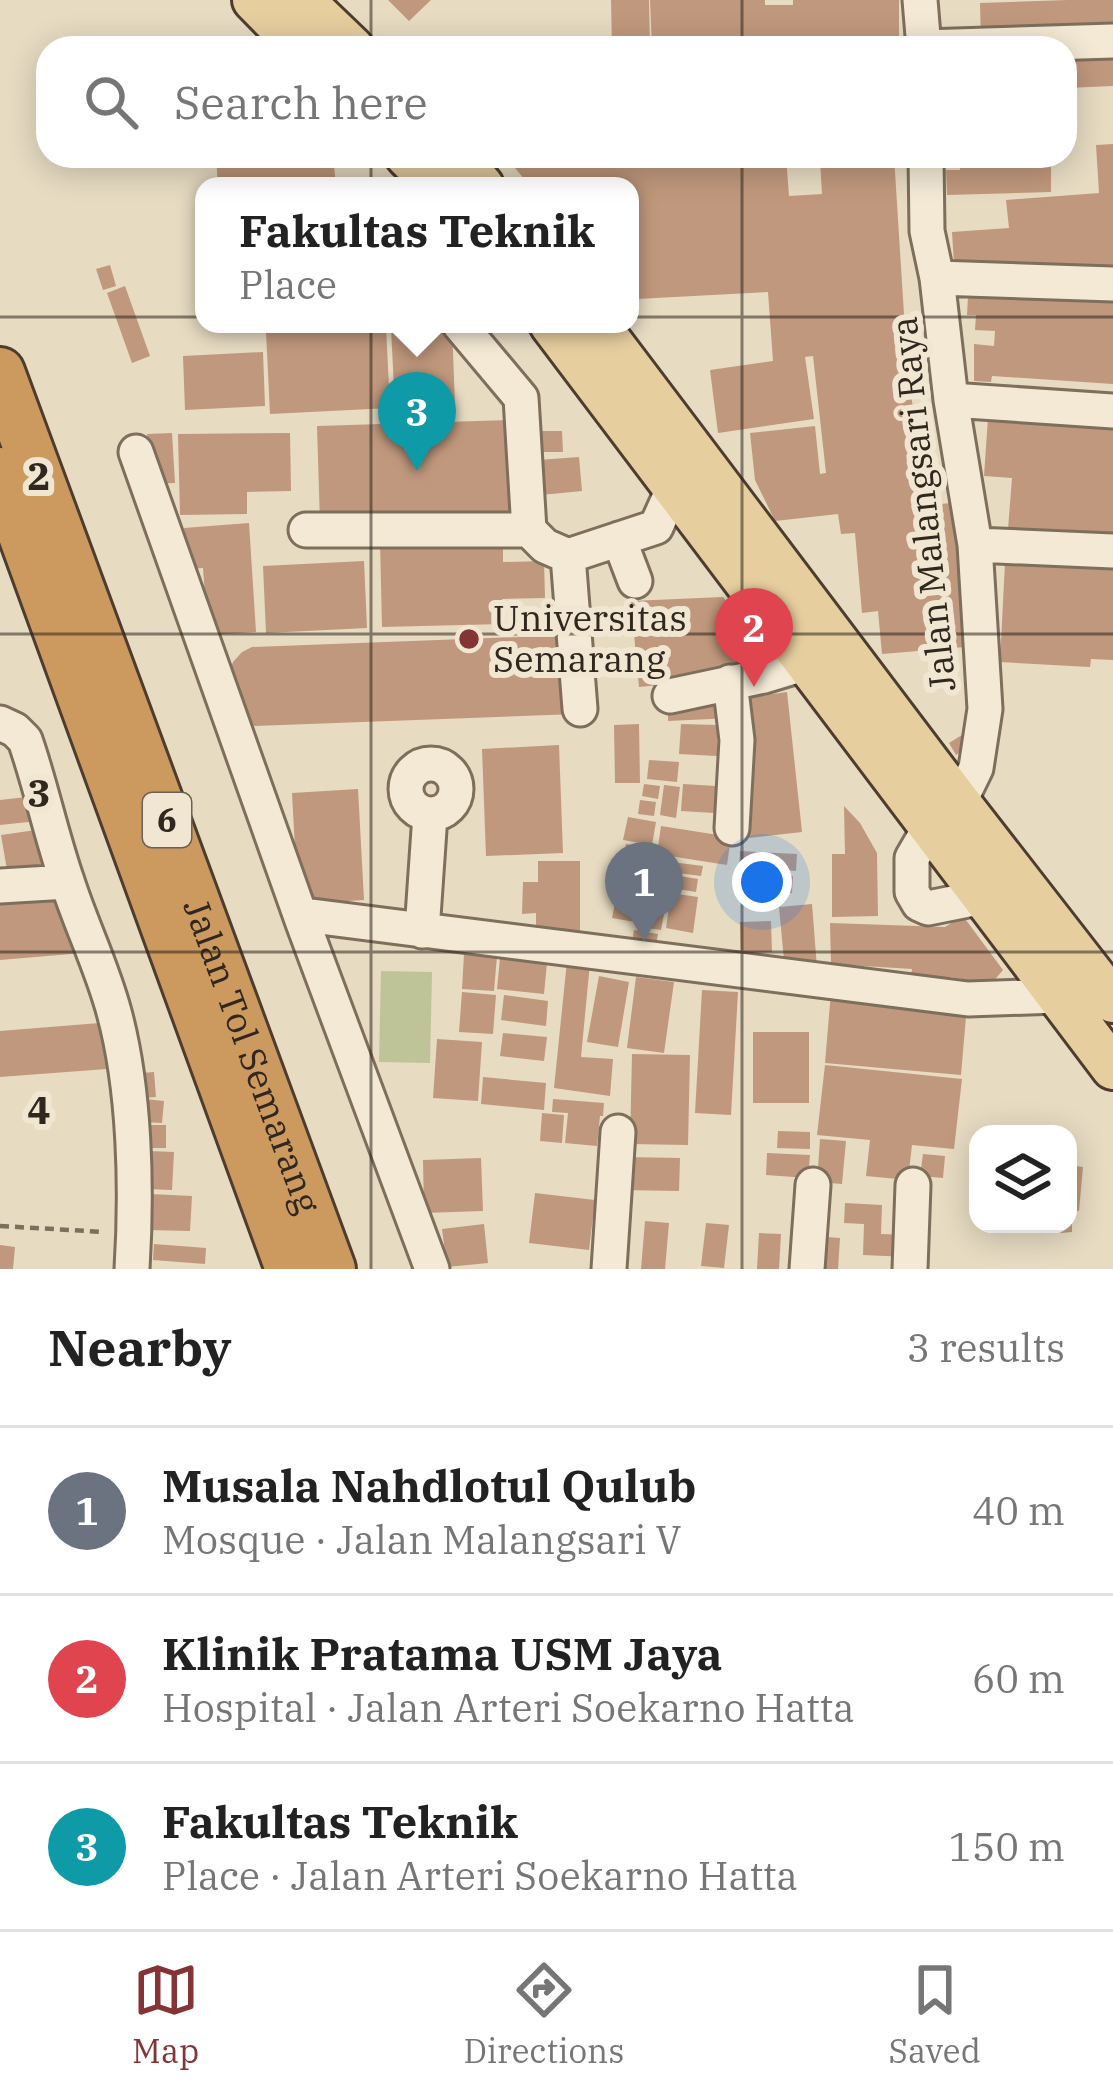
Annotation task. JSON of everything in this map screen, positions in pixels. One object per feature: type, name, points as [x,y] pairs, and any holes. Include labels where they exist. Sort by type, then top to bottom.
[{"type":"highway","name":"Jalan Tol Semarang","points":[[0,372],[331,1269]]},
{"type":"highway","name":"Jalan Tol Semarang","points":[[0,472],[290,1269]]},
{"type":"main road","points":[[254,0],[289,36]]},
{"type":"main road","points":[[302,0],[340,36]]},
{"type":"main road","points":[[558,333],[687,474],[944,815],[983,897],[1113,1068]]},
{"type":"main road","points":[[602,333],[807,663],[1113,1000]]},
{"type":"street","points":[[920,0],[923,36]]},
{"type":"street","points":[[1077,42],[1113,41]]},
{"type":"street","name":"Jalan Malangsari Raya","points":[[926,168],[927,230],[975,545],[985,709],[976,768],[944,815]]},
{"type":"street","points":[[937,278],[1113,284]]},
{"type":"street","points":[[467,333],[521,398],[529,530],[545,546],[568,556],[656,527],[687,474]]},
{"type":"street","points":[[951,400],[1113,411]]},
{"type":"street","points":[[136,452],[310,920],[431,1269]]},
{"type":"street","points":[[306,530],[529,530]]},
{"type":"street","points":[[619,539],[635,581]]},
{"type":"street","points":[[975,545],[1113,551]]},
{"type":"street","points":[[568,556],[580,710]]},
{"type":"street","points":[[670,696],[807,663]]},
{"type":"street","points":[[730,682],[737,758],[732,828]]},
{"type":"street","points":[[0,723],[25,740],[67,882],[110,998],[127,1076],[132,1269]]},
{"type":"street","points":[[422,931],[430,815]]},
{"type":"street","points":[[0,886],[67,882]]},
{"type":"street","points":[[310,920],[968,999],[1058,997]]},
{"type":"street","points":[[610,1269],[618,1132]]},
{"type":"street","points":[[807,1269],[813,1184]]},
{"type":"street","points":[[910,1269],[914,1185]]},
{"type":"path","points":[[0,1226],[134,1234]]},
{"type":"green space","points":[[381,971],[432,972],[430,1063],[379,1062]]},
{"type":"building","points":[[388,0],[431,0],[409,21]]},
{"type":"building","points":[[611,0],[649,0],[650,36],[612,36]]},
{"type":"building","points":[[650,0],[765,0],[765,5],[793,5],[793,0],[899,0],[899,36],[652,36]]},
{"type":"building","points":[[1113,0],[1113,37],[981,36],[980,3]]},
{"type":"building","points":[[1113,47],[1113,86],[1077,88],[1077,48]]},
{"type":"building","points":[[1113,144],[1113,270],[995,273],[994,261],[954,264],[952,232],[1009,228],[1006,200],[1099,193],[1096,145]]},
{"type":"building","points":[[217,168],[334,168],[335,177],[217,177]]},
{"type":"building","points":[[515,168],[787,168],[789,196],[822,194],[820,168],[895,168],[916,437],[931,435],[940,504],[952,503],[965,647],[882,654],[878,611],[862,613],[855,533],[841,534],[838,514],[775,521],[755,480],[750,433],[815,426],[820,474],[826,473],[813,356],[805,357],[814,419],[718,433],[710,370],[773,361],[768,292],[639,299],[639,177],[522,177]]},
{"type":"building","points":[[1051,168],[1051,192],[947,195],[946,170]]},
{"type":"building","points":[[110,265],[116,286],[103,290],[96,269]]},
{"type":"building","points":[[125,286],[150,356],[132,363],[107,293]]},
{"type":"building","points":[[1035,291],[1113,292],[1113,384],[992,376],[991,382],[974,381],[974,344],[994,346],[995,331],[975,330],[976,315],[967,315],[968,296],[1035,300]]},
{"type":"building","points":[[266,333],[386,333],[390,408],[270,414]]},
{"type":"building","points":[[391,333],[452,333],[455,405],[395,407]]},
{"type":"building","points":[[263,352],[265,406],[185,410],[183,356]]},
{"type":"building","points":[[988,418],[1113,427],[1113,536],[1008,529],[1012,478],[984,476]]},
{"type":"building","points":[[514,420],[516,516],[320,523],[317,426]]},
{"type":"building","points":[[533,431],[562,431],[563,452],[534,452]]},
{"type":"building","points":[[172,433],[175,483],[150,484],[147,434]]},
{"type":"building","points":[[290,433],[291,491],[247,492],[247,514],[180,515],[178,434]]},
{"type":"building","points":[[579,457],[582,491],[541,495],[538,460]]},
{"type":"building","points":[[249,523],[256,632],[208,635],[203,568],[187,569],[184,528]]},
{"type":"building","points":[[503,539],[503,562],[544,561],[545,598],[502,599],[503,624],[382,627],[380,541]]},
{"type":"building","points":[[364,561],[367,628],[266,633],[263,566]]},
{"type":"building","points":[[1005,562],[1113,568],[1113,660],[1091,659],[1090,667],[1000,662]]},
{"type":"building","points":[[723,597],[771,660],[764,675],[639,687],[631,601]]},
{"type":"building","points":[[573,635],[576,714],[255,726],[245,721],[229,673],[233,662],[252,647]]},
{"type":"building","points":[[729,685],[732,718],[668,721],[668,699]]},
{"type":"building","points":[[787,692],[802,832],[749,838],[738,699]]},
{"type":"building","points":[[639,724],[640,783],[615,783],[614,725]]},
{"type":"building","points":[[681,724],[718,725],[717,756],[679,754]]},
{"type":"building","points":[[970,730],[977,741],[956,755],[949,743]]},
{"type":"building","points":[[559,745],[563,853],[486,856],[482,749]]},
{"type":"building","points":[[649,760],[679,762],[677,782],[647,779]]},
{"type":"building","points":[[644,784],[660,786],[658,799],[642,796]]},
{"type":"building","points":[[683,784],[716,786],[714,813],[681,811]]},
{"type":"building","points":[[664,785],[680,787],[676,818],[660,815]]},
{"type":"building","points":[[358,789],[364,900],[298,904],[292,793]]},
{"type":"building","points":[[35,796],[38,821],[0,825],[0,800]]},
{"type":"building","points":[[640,800],[656,802],[654,816],[638,814]]},
{"type":"building","points":[[844,806],[877,853],[878,916],[832,917],[832,854],[845,854]]},
{"type":"building","points":[[628,817],[656,822],[652,845],[623,840]]},
{"type":"building","points":[[661,826],[731,837],[727,865],[657,854]]},
{"type":"building","points":[[43,829],[49,863],[7,870],[1,835]]},
{"type":"building","points":[[626,844],[649,848],[643,884],[619,880]]},
{"type":"building","points":[[740,851],[797,854],[796,871],[739,867]]},
{"type":"building","points":[[656,860],[703,866],[701,876],[655,870]]},
{"type":"building","points":[[538,861],[580,861],[580,941],[536,941],[536,913],[522,914],[523,882],[538,882]]},
{"type":"building","points":[[735,871],[793,876],[792,893],[733,888]]},
{"type":"building","points":[[667,874],[698,879],[696,892],[665,887]]},
{"type":"building","points":[[619,884],[642,889],[635,922],[612,918]]},
{"type":"building","points":[[647,890],[668,893],[661,930],[640,927]]},
{"type":"building","points":[[0,893],[65,897],[83,953],[0,960]]},
{"type":"building","points":[[671,893],[698,897],[693,933],[666,928]]},
{"type":"building","points":[[812,904],[817,968],[785,971],[779,907]]},
{"type":"building","points":[[963,916],[1003,970],[991,984],[950,977],[949,988],[910,984],[912,969],[831,964],[830,923],[945,927]]},
{"type":"building","points":[[771,921],[772,952],[741,953],[740,922]]},
{"type":"building","points":[[634,930],[658,934],[655,951],[631,948]]},
{"type":"building","points":[[501,948],[548,952],[544,994],[497,989]]},
{"type":"building","points":[[464,954],[497,956],[494,991],[462,989]]},
{"type":"building","points":[[567,961],[590,963],[581,1057],[613,1059],[610,1096],[554,1088]]},
{"type":"building","points":[[599,976],[629,982],[618,1047],[587,1042]]},
{"type":"building","points":[[636,977],[674,982],[664,1053],[627,1048]]},
{"type":"building","points":[[702,990],[738,992],[731,1115],[695,1113]]},
{"type":"building","points":[[462,992],[496,995],[493,1034],[459,1032]]},
{"type":"building","points":[[831,992],[967,1005],[961,1075],[825,1063]]},
{"type":"building","points":[[504,995],[548,1001],[546,1026],[501,1020]]},
{"type":"building","points":[[112,1022],[120,1068],[0,1077],[0,1031]]},
{"type":"building","points":[[753,1032],[809,1032],[809,1103],[753,1103]]},
{"type":"building","points":[[503,1033],[547,1037],[544,1061],[500,1056]]},
{"type":"building","points":[[437,1039],[482,1042],[478,1101],[433,1098]]},
{"type":"building","points":[[632,1054],[690,1055],[688,1145],[630,1144]]},
{"type":"building","points":[[825,1065],[962,1079],[954,1149],[912,1145],[908,1180],[866,1176],[870,1140],[817,1135]]},
{"type":"building","points":[[154,1072],[156,1097],[143,1098],[141,1073]]},
{"type":"building","points":[[483,1077],[546,1083],[544,1110],[481,1104]]},
{"type":"building","points":[[145,1099],[164,1101],[162,1123],[143,1122]]},
{"type":"building","points":[[553,1099],[604,1103],[597,1146],[565,1143],[568,1113],[552,1112]]},
{"type":"building","points":[[542,1113],[564,1115],[562,1143],[540,1141]]},
{"type":"building","points":[[145,1125],[166,1125],[166,1148],[145,1148]]},
{"type":"building","points":[[778,1131],[810,1132],[810,1149],[777,1148]]},
{"type":"building","points":[[820,1139],[846,1141],[842,1184],[817,1182]]},
{"type":"building","points":[[149,1151],[174,1152],[172,1190],[147,1189]]},
{"type":"building","points":[[767,1153],[810,1155],[808,1178],[766,1175]]},
{"type":"building","points":[[923,1154],[945,1156],[943,1178],[920,1176]]},
{"type":"building","points":[[625,1157],[680,1158],[679,1191],[624,1190]]},
{"type":"building","points":[[481,1158],[483,1211],[424,1213],[423,1160]]},
{"type":"building","points":[[1077,1166],[1083,1167],[1077,1211]]},
{"type":"building","points":[[535,1193],[595,1200],[589,1250],[529,1243]]},
{"type":"building","points":[[150,1194],[192,1196],[190,1231],[149,1230]]},
{"type":"building","points":[[845,1203],[882,1205],[881,1234],[909,1235],[908,1257],[863,1255],[864,1224],[844,1223]]},
{"type":"building","points":[[645,1221],[669,1223],[665,1269],[641,1269]]},
{"type":"building","points":[[706,1223],[729,1225],[724,1268],[701,1266]]},
{"type":"building","points":[[484,1224],[488,1263],[447,1267],[442,1229]]},
{"type":"building","points":[[759,1233],[781,1234],[779,1269],[757,1269]]},
{"type":"building","points":[[812,1236],[840,1238],[838,1269],[810,1269]]},
{"type":"building","points":[[154,1244],[206,1248],[205,1264],[153,1260]]},
{"type":"building","points":[[0,1245],[15,1247],[13,1269],[0,1269]]},
{"type":"place","name":"Fakultas Teknik","points":[[417,471]]},
{"type":"place","name":"Universitas Semarang","points":[[469,639]]},
{"type":"place","name":"Klinik Pratama USM Jaya","points":[[754,687]]},
{"type":"place","name":"Musala Nahdlotul Qulub","points":[[644,941]]}]
